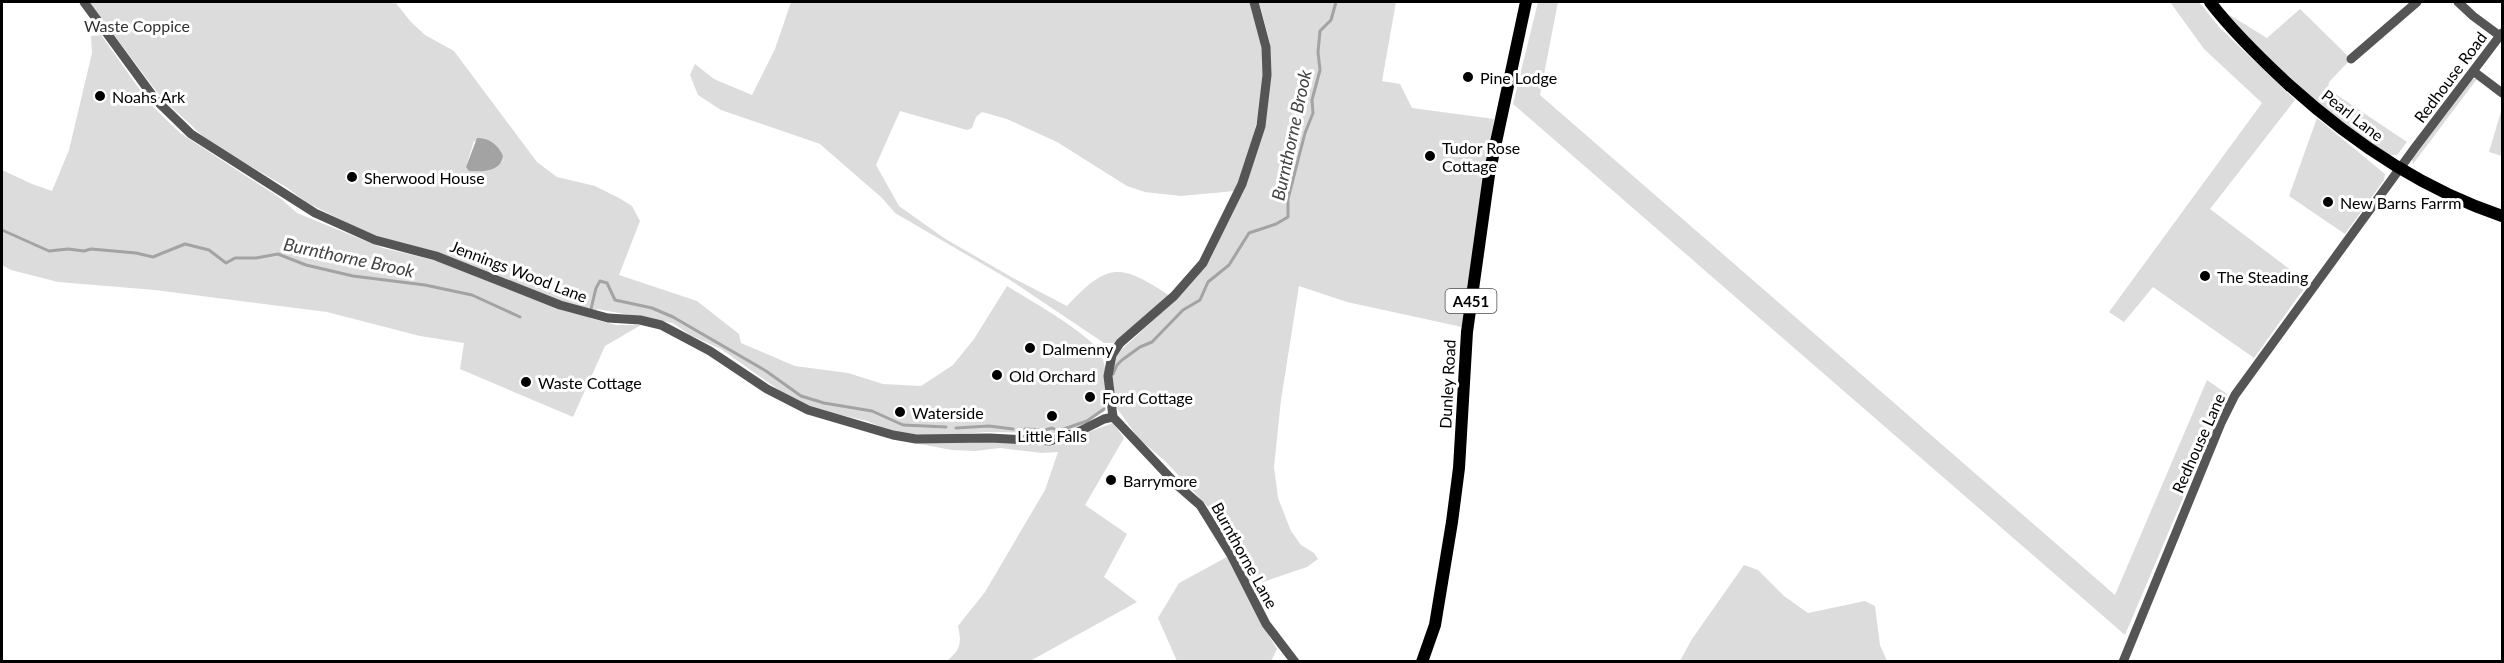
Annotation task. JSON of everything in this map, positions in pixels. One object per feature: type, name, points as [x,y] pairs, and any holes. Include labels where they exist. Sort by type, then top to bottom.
[{"type":"main road","name":"Dunley Road","points":[[1422,662],[1435,625],[1452,522],[1459,468],[1467,332],[1489,175],[1526,2]]},
{"type":"main road","name":"Pearl Lane","points":[[2211,2],[2257,55],[2333,123],[2399,169],[2458,200],[2502,216]]},
{"type":"street","name":"Jennings Wood Lane","points":[[84,2],[155,99],[191,134],[315,213],[375,240],[436,256],[560,306],[609,318],[652,321],[710,351],[767,388],[808,410],[899,436],[916,439],[990,438],[1050,441],[1113,417]]},
{"type":"street","points":[[1113,417],[1108,376],[1112,356],[1120,343],[1174,297],[1203,263],[1230,211],[1249,162],[1261,126],[1267,64],[1266,47],[1254,2]]},
{"type":"street","points":[[2351,59],[2417,2]]},
{"type":"street","points":[[2458,2],[2473,16],[2501,34]]},
{"type":"street","name":"Redhouse Road","points":[[2399,169],[2501,34]]},
{"type":"street","points":[[2473,71],[2502,93]]},
{"type":"street","name":"Redhouse Lane","points":[[2123,662],[2232,401],[2399,169]]},
{"type":"street","name":"Burnthorne Lane","points":[[1113,417],[1177,485],[1200,505],[1231,555],[1266,624],[1295,662]]},
{"type":"green space","name":"Waste Coppice","points":[[89,2],[395,2],[425,35],[454,51],[537,162],[557,177],[595,186],[632,206],[640,221],[619,275],[697,301],[739,334],[741,343],[795,366],[848,373],[883,384],[921,386],[953,365],[974,339],[1007,286],[1073,328],[1095,347],[1101,355],[1106,375],[1105,411],[1073,430],[1060,433],[987,432],[927,436],[890,431],[867,421],[815,409],[783,393],[721,349],[690,335],[673,323],[597,309],[590,318],[616,325],[641,325],[605,346],[573,417],[460,369],[464,343],[420,336],[327,312],[155,290],[58,282],[11,270],[2,265],[2,170],[52,191],[69,150],[92,53],[91,36],[101,35],[150,104],[180,133],[280,198],[297,213],[383,248],[442,262],[375,237],[306,202],[286,187],[208,141],[160,96]],"holes":[[[474,141],[496,146],[503,156],[502,162],[466,167]]]},
{"type":"green space","points":[[791,2],[1251,2],[1262,42],[1264,79],[1258,118],[1235,191],[1181,196],[1145,192],[1127,186],[1057,142],[1007,119],[982,112],[976,117],[972,128],[967,130],[900,111],[876,165],[899,206],[944,238],[1067,306],[1094,281],[1116,272],[1127,273],[1139,278],[1170,296],[1114,343],[1104,343],[1010,280],[895,213],[882,198],[820,144],[721,110],[698,95],[690,75],[695,64],[714,79],[752,95],[775,49]]},
{"type":"green space","points":[[1259,2],[1396,2],[1382,81],[1400,84],[1412,108],[1494,119],[1462,327],[1347,302],[1299,286],[1281,400],[1274,467],[1278,498],[1291,531],[1301,545],[1314,553],[1318,559],[1307,567],[1254,585],[1248,579],[1239,556],[1209,508],[1165,461],[1139,439],[1116,407],[1112,374],[1115,358],[1120,351],[1172,303],[1210,260],[1246,181],[1271,64],[1270,43]]},
{"type":"green space","points":[[1538,2],[1558,2],[1540,95],[2115,595],[2207,380],[2227,394],[2125,635],[1513,104]]},
{"type":"green space","points":[[2170,2],[2199,2],[2220,28],[2295,100],[2210,209],[2308,283],[2254,358],[2153,287],[2124,322],[2109,312],[2262,103],[2204,49]]},
{"type":"green space","points":[[2300,9],[2351,59],[2329,82],[2328,89],[2407,142],[2397,155],[2385,155],[2322,106],[2264,54],[2228,14],[2267,38]]},
{"type":"green space","points":[[2473,79],[2477,79],[2413,164],[2412,159]]},
{"type":"green space","points":[[2502,108],[2502,156],[2489,152]]},
{"type":"green space","points":[[2317,118],[2385,174],[2384,180],[2345,234],[2289,196]]},
{"type":"green space","points":[[1113,423],[1124,438],[1085,505],[1127,534],[1104,577],[1137,602],[1030,661],[947,661],[959,646],[958,626],[985,592],[1045,490],[1058,452],[1042,453],[1000,448],[975,451],[952,450],[909,442],[968,441],[1051,446]]},
{"type":"green space","points":[[1227,557],[1277,649],[1271,661],[1177,661],[1158,618],[1179,583]]},
{"type":"green space","points":[[1744,565],[1758,570],[1784,596],[1808,613],[1865,601],[1875,606],[1880,645],[1887,661],[1680,661],[1692,639]]},
{"type":"shaded area","points":[[477,138],[490,141],[501,152],[503,156],[495,168],[485,171],[469,171],[466,167]]},
{"type":"waterway","name":"Burnthorne Brook","points":[[1113,374],[1122,360],[1140,347],[1152,342],[1183,310],[1200,300],[1208,282],[1229,265],[1249,233],[1276,224],[1288,217],[1288,199],[1305,133],[1313,113],[1312,100],[1320,70],[1318,52],[1320,31],[1331,20],[1336,2]]},
{"type":"waterway","name":"Burnthorne Brook","points":[[2,230],[49,251],[91,249],[153,257],[185,244],[209,250],[226,263],[235,258],[256,258],[278,254],[306,265],[353,276],[425,285],[472,295],[520,317]]},
{"type":"waterway","name":"Burnthorne Brook","points":[[591,309],[600,281],[607,283],[615,300],[652,308],[673,317],[766,371],[801,396],[824,403],[872,411],[903,425],[946,427]]},
{"type":"waterway","name":"Burnthorne Brook","points":[[1025,429],[1052,428],[1058,431],[1087,421],[1104,409]]},
{"type":"waterway","name":"Burnthorne Brook","points":[[956,428],[989,426],[1013,429]]},
{"type":"place","name":"Pine Lodge","points":[[1468,77]]},
{"type":"place","name":"Noahs Ark","points":[[100,96]]},
{"type":"place","name":"Tudor Rose Cottage","points":[[1430,156]]},
{"type":"place","name":"Sherwood House","points":[[352,177]]},
{"type":"place","name":"New Barns Farrm","points":[[2328,202]]},
{"type":"place","name":"The Steading","points":[[2205,276]]},
{"type":"place","name":"Dalmenny","points":[[1030,348]]},
{"type":"place","name":"Old Orchard","points":[[997,375]]},
{"type":"place","name":"Waste Cottage","points":[[526,382]]},
{"type":"place","name":"Ford Cottage","points":[[1090,397]]},
{"type":"place","name":"Waterside","points":[[900,412]]},
{"type":"place","name":"Little Falls","points":[[1052,416]]},
{"type":"place","name":"Barrymore","points":[[1111,480]]}]
